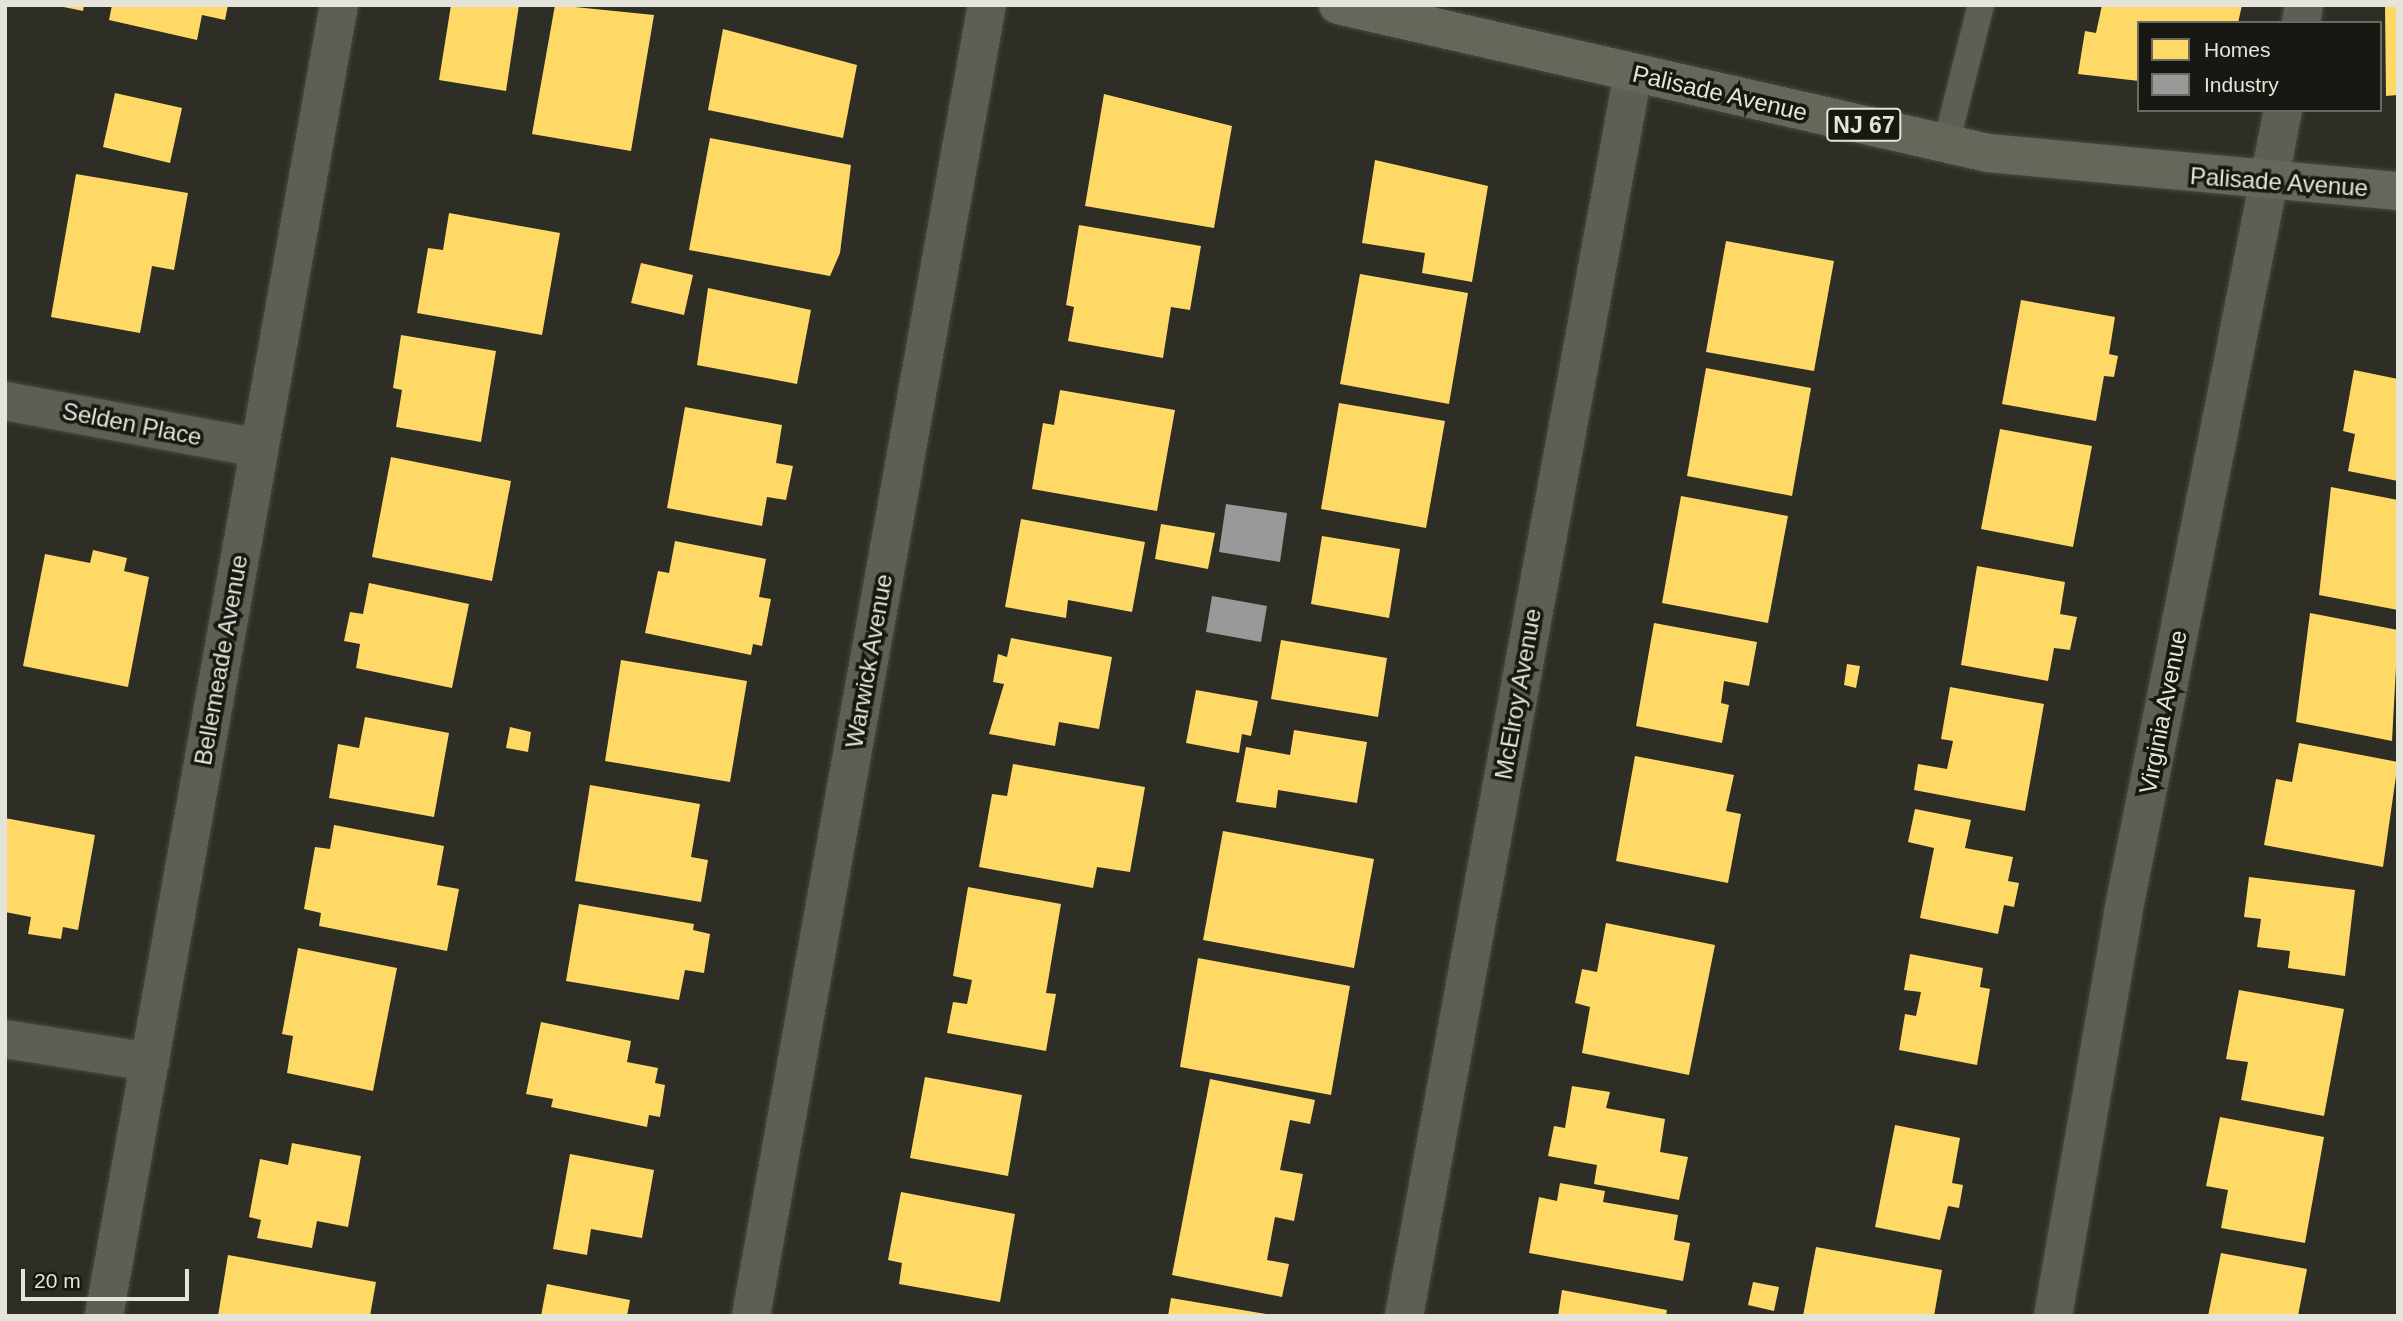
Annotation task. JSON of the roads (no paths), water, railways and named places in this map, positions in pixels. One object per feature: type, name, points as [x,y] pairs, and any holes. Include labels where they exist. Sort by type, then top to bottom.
[{"type":"main road","name":"Palisade Avenue","points":[[1338,5],[1390,11],[1633,73],[1946,144],[2088,167],[2398,191]]},
{"type":"street","name":"Bellemeade Avenue","points":[[104,1316],[339,5]]},
{"type":"street","name":"Warwick Avenue","points":[[751,1316],[988,5]]},
{"type":"street","name":"McElroy Avenue","points":[[1404,1316],[1633,73]]},
{"type":"street","name":"Virginia Avenue","points":[[2053,1316],[2123,913],[2283,112]]},
{"type":"street","name":"Selden Place","points":[[5,401],[259,448]]},
{"type":"street","points":[[5,1039],[150,1062]]},
{"type":"lane","points":[[1946,144],[1981,5]]}]
